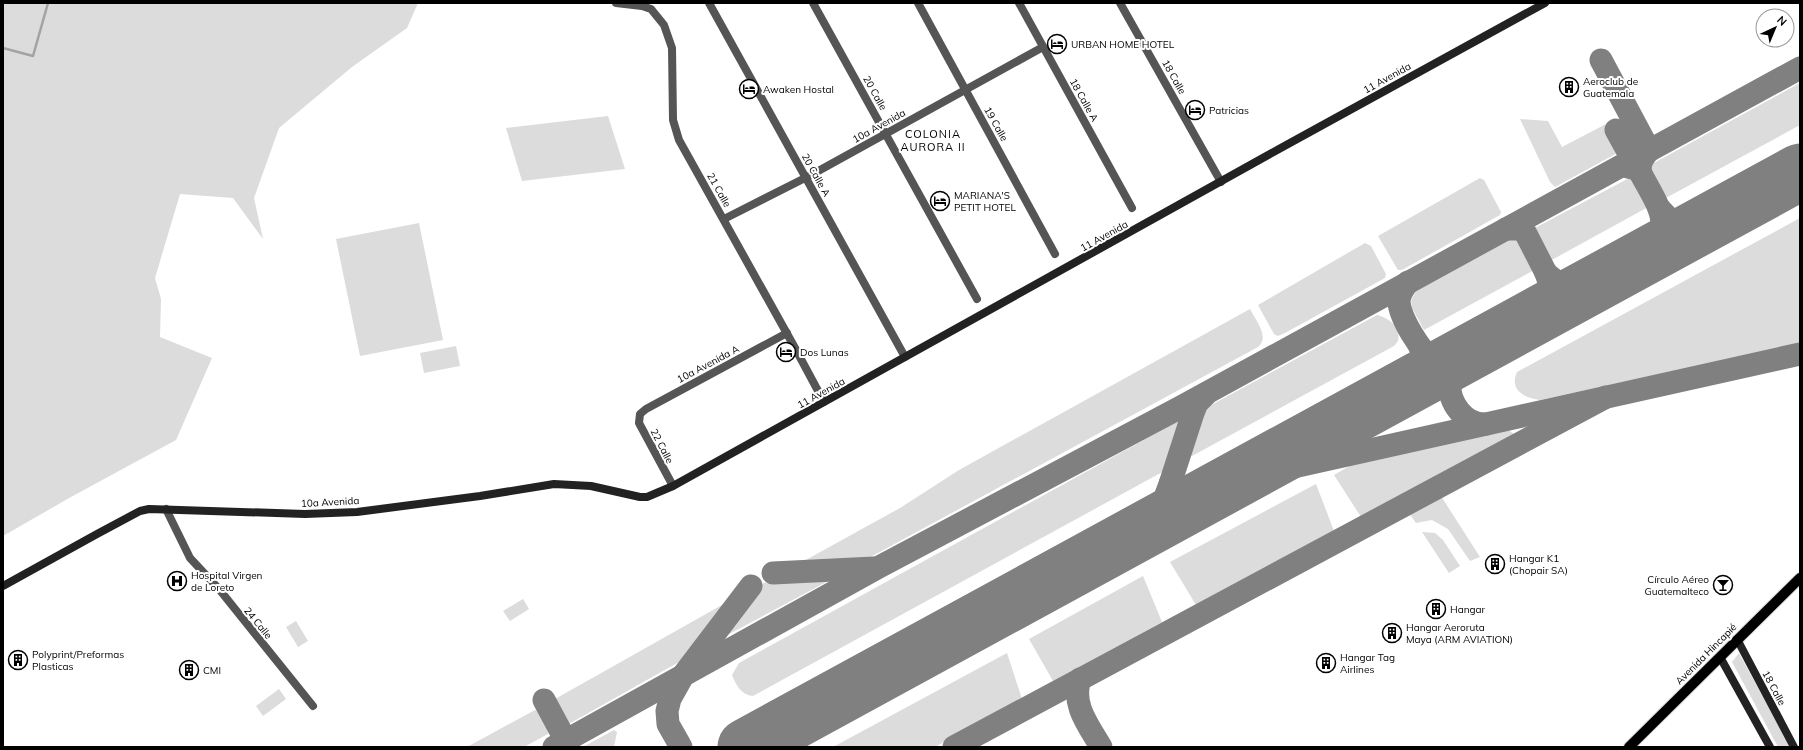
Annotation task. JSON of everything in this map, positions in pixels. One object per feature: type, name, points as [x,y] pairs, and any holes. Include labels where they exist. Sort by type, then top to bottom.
[{"type":"main road","name":"11 Avenida","points":[[673,486],[1545,3]]},
{"type":"main road","name":"10a Avenida","points":[[3,586],[140,511],[149,509],[305,514],[357,512],[480,496],[554,484],[591,486],[640,498],[647,497],[673,486]]},
{"type":"main road","name":"Avenida Hincapié","points":[[1629,747],[1800,578]]},
{"type":"main road","name":"18 Calle","points":[[1737,639],[1794,747]]},
{"type":"main road","points":[[1720,657],[1770,747]]},
{"type":"street","name":"21 Calle","points":[[616,3],[642,6],[651,9],[664,25],[672,48],[673,115],[679,140],[787,332],[824,402]]},
{"type":"street","name":"20 Calle A","points":[[709,3],[906,357]]},
{"type":"street","name":"20 Calle","points":[[813,3],[977,299]]},
{"type":"street","name":"19 Calle","points":[[918,3],[1055,254]]},
{"type":"street","name":"18 Calle A","points":[[1019,3],[1132,208]]},
{"type":"street","name":"18 Calle","points":[[1120,3],[1221,182]]},
{"type":"street","name":"10a Avenida","points":[[724,219],[806,177],[1043,47]]},
{"type":"street","name":"10a Avenida A","points":[[640,414],[646,409],[787,332]]},
{"type":"street","name":"22 Calle","points":[[640,414],[639,423],[673,486]]},
{"type":"street","name":"24 Calle","points":[[166,509],[190,558],[219,590],[313,706]]},
{"type":"shaded area","points":[[3,3],[418,3],[407,28],[352,67],[279,128],[254,198],[263,239],[233,198],[180,194],[155,278],[161,299],[160,337],[212,358],[176,440],[3,536]]},
{"type":"shaded area","points":[[1800,83],[1800,125],[1664,199],[1650,173],[1652,164]]},
{"type":"shaded area","points":[[608,116],[625,169],[522,181],[506,128]]},
{"type":"shaded area","points":[[1520,119],[1548,121],[1562,147],[1606,124],[1621,151],[1555,187],[1550,182]]},
{"type":"shaded area","points":[[1633,176],[1650,206],[1548,262],[1531,230]]},
{"type":"shaded area","points":[[1480,178],[1484,180],[1501,212],[1500,215],[1402,270],[1398,270],[1378,236]]},
{"type":"shaded area","points":[[1800,218],[1800,344],[1540,400],[1524,395],[1517,388],[1515,378],[1517,372]]},
{"type":"shaded area","points":[[419,223],[443,340],[360,356],[336,239]]},
{"type":"shaded area","points":[[1514,238],[1519,238],[1522,240],[1538,268],[1424,330],[1412,308],[1411,301],[1416,291]]},
{"type":"shaded area","points":[[1365,243],[1371,246],[1386,274],[1385,278],[1285,333],[1278,336],[1274,334],[1258,305]]},
{"type":"shaded area","points":[[1250,309],[1261,329],[1263,339],[1258,347],[865,560],[858,562],[793,567],[900,508],[959,470]]},
{"type":"shaded area","points":[[1377,315],[1386,318],[1396,327],[1398,331],[1398,341],[1394,346],[1192,456],[1188,455],[1202,410]]},
{"type":"shaded area","points":[[456,346],[460,366],[424,373],[420,353]]},
{"type":"shaded area","points":[[1182,419],[1166,470],[753,696],[745,694],[737,686],[732,675],[739,663]]},
{"type":"shaded area","points":[[1507,429],[1514,434],[1512,440],[1361,517],[1334,475],[1353,464]]},
{"type":"shaded area","points":[[1316,484],[1334,531],[1196,605],[1170,562]]},
{"type":"shaded area","points":[[1439,493],[1480,557],[1470,561],[1448,529],[1432,520],[1416,523],[1407,510]]},
{"type":"shaded area","points":[[1422,532],[1435,533],[1443,540],[1460,566],[1449,573]]},
{"type":"shaded area","points":[[829,574],[833,575],[832,579],[718,640],[763,583]]},
{"type":"shaded area","points":[[1143,576],[1162,622],[1053,681],[1029,639]]},
{"type":"shaded area","points":[[523,599],[529,609],[510,621],[503,611]]},
{"type":"shaded area","points":[[729,601],[731,603],[686,658],[567,725],[562,723],[553,706],[555,699]]},
{"type":"shaded area","points":[[296,621],[308,641],[298,647],[286,627]]},
{"type":"shaded area","points":[[1007,653],[1022,699],[935,747],[833,747]]},
{"type":"shaded area","points":[[1739,653],[1790,747],[1778,747],[1732,662]]},
{"type":"shaded area","points":[[279,689],[286,699],[263,716],[256,706]]},
{"type":"shaded area","points":[[535,710],[542,713],[550,728],[548,734],[524,747],[467,747]]},
{"type":"shaded area","points":[[614,730],[617,732],[614,747],[583,747]]},
{"type":"waterway","points":[[3,48],[33,56],[48,3]]},
{"type":"taxiway","points":[[1601,60],[1649,150],[1643,158],[1640,170],[1641,174]]},
{"type":"taxiway","points":[[554,747],[879,567],[1181,407],[1800,68]]},
{"type":"taxiway","points":[[1616,130],[1632,159]]},
{"type":"taxiway","points":[[1628,167],[1637,169],[1641,174],[1654,197],[1661,218],[1662,227],[1659,237],[1653,247],[1642,258]]},
{"type":"taxiway","points":[[1660,209],[1677,225],[1687,228],[1700,226]]},
{"type":"taxiway","points":[[1506,229],[1518,229],[1525,232],[1546,273],[1550,285],[1549,297],[1543,308],[1535,316]]},
{"type":"taxiway","points":[[1546,273],[1555,281],[1570,287],[1587,288]]},
{"type":"taxiway","points":[[1408,282],[1399,299],[1403,317],[1417,343],[1429,357],[1436,363],[1445,365]]},
{"type":"taxiway","points":[[1418,380],[1424,368],[1420,347]]},
{"type":"taxiway","points":[[1235,480],[1800,354]]},
{"type":"taxiway","points":[[1461,357],[1454,369],[1450,382],[1452,398],[1459,411],[1465,417],[1471,421],[1486,424]]},
{"type":"taxiway","points":[[1155,524],[1170,484],[1193,413],[1197,403],[1206,394]]},
{"type":"taxiway","points":[[954,747],[1606,397]]},
{"type":"taxiway","points":[[1170,484],[1172,492],[1176,498],[1188,506]]},
{"type":"taxiway","points":[[773,573],[874,568]]},
{"type":"taxiway","points":[[681,747],[668,724],[667,711],[670,699],[684,674],[751,586]]},
{"type":"taxiway","points":[[1080,679],[1078,689],[1080,706],[1087,723],[1101,747]]},
{"type":"taxiway","points":[[544,700],[566,741]]},
{"type":"runway","points":[[746,747],[1800,172]]},
{"type":"place","name":"URBAN HOME HOTEL","points":[[1057,44]]},
{"type":"place","name":"Aeroclub de Guatemala","points":[[1569,87]]},
{"type":"place","name":"Awaken Hostal","points":[[749,89]]},
{"type":"place","name":"Patricias","points":[[1195,110]]},
{"type":"place","name":"MARIANA'S PETIT HOTEL","points":[[940,201]]},
{"type":"place","name":"Dos Lunas","points":[[786,352]]},
{"type":"place","name":"Hangar K1 (Chopair SA)","points":[[1495,564]]},
{"type":"place","name":"Hospital Virgen de Loreto","points":[[177,581]]},
{"type":"place","name":"Círculo Aéreo Guatemalteco","points":[[1723,585]]},
{"type":"place","name":"Hangar","points":[[1436,609]]},
{"type":"place","name":"Hangar Aeroruta Maya (ARM AVIATION)","points":[[1392,633]]},
{"type":"place","name":"Polyprint/Preformas Plasticas","points":[[18,660]]},
{"type":"place","name":"Hangar Tag Airlines","points":[[1326,663]]},
{"type":"place","name":"CMI","points":[[189,670]]},
{"type":"district","name":"COLONIA AURORA II","points":[[933,140]]}]
